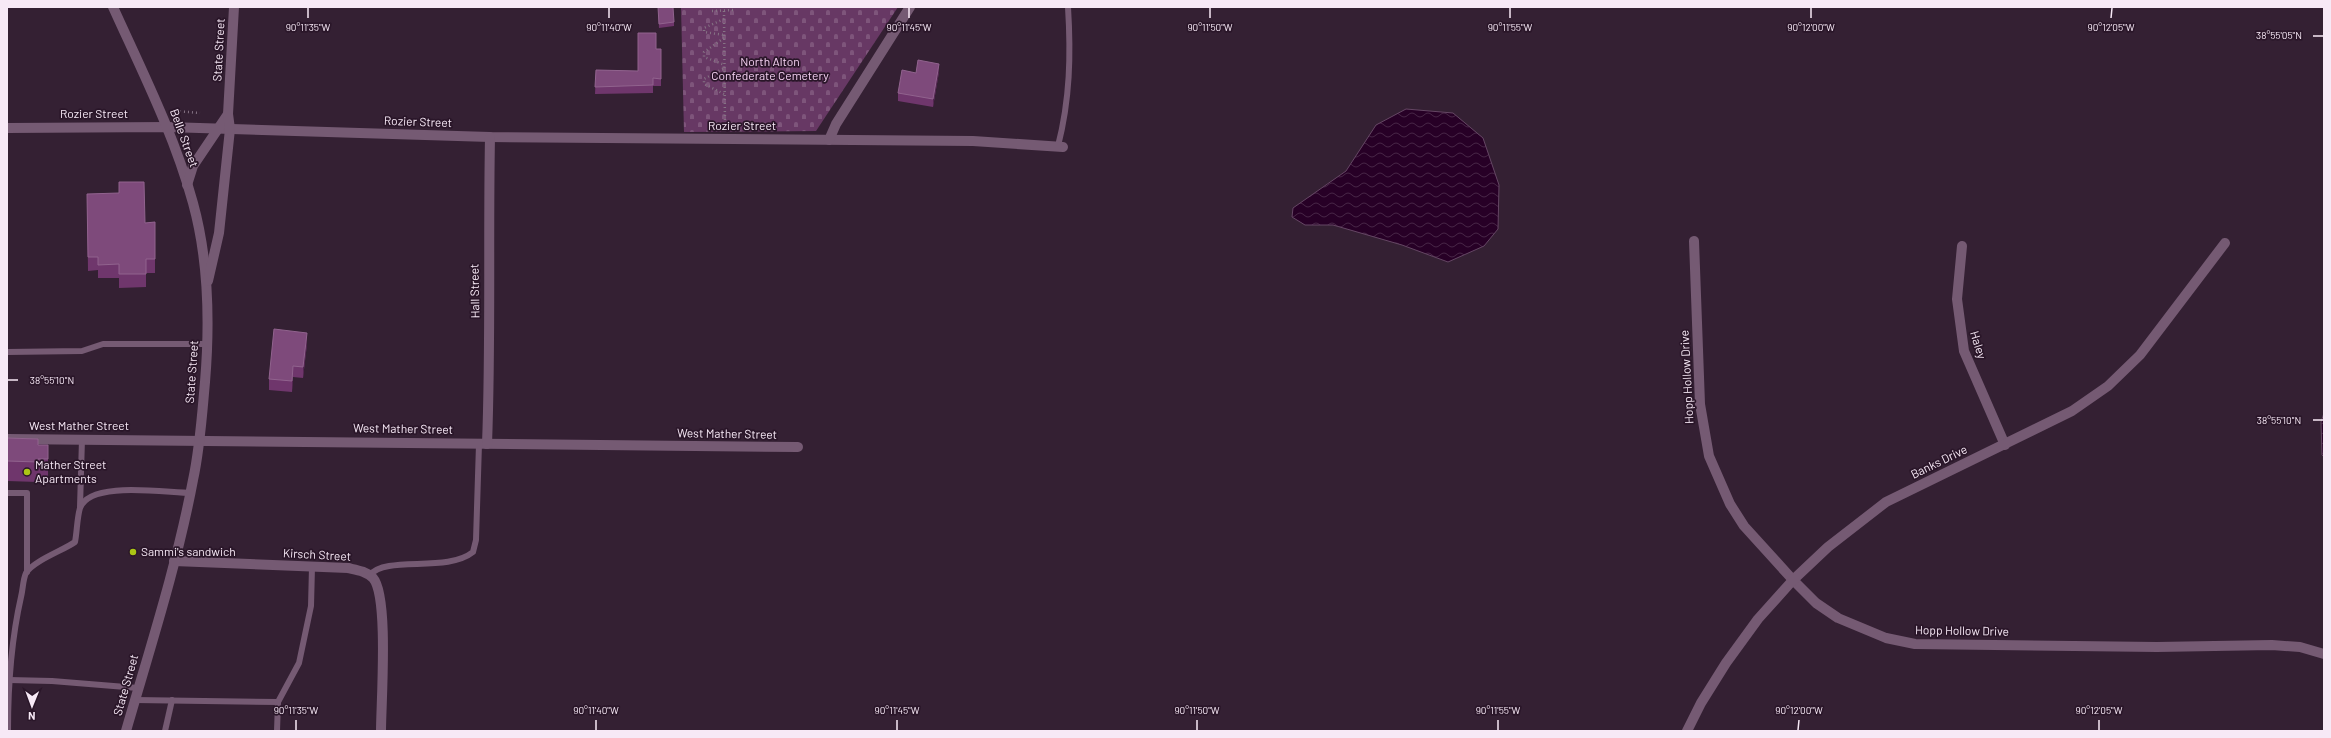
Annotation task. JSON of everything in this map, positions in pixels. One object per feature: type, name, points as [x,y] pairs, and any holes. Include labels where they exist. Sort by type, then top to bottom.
[{"type":"street","name":"Belle Street","points":[[114,7],[167,127],[187,185],[193,204],[207,286]]},
{"type":"street","name":"State Street","points":[[126,731],[174,562],[190,493],[200,439],[207,344],[207,286],[219,233],[230,130],[228,114],[234,7]]},
{"type":"street","points":[[829,140],[836,124],[910,7]]},
{"type":"street","points":[[187,185],[193,166],[228,114]]},
{"type":"street","name":"Rozier Street","points":[[7,128],[167,127],[490,137],[972,140],[1060,146]]},
{"type":"street","name":"Hall Street","points":[[483,444],[490,371],[488,259],[490,137]]},
{"type":"street","name":"Hopp Hollow Drive","points":[[1694,241],[1700,404],[1710,456],[1724,492],[1744,526],[1816,603],[1838,618],[1886,638],[1915,644],[2157,647],[2272,645],[2300,647],[2324,654]]},
{"type":"street","name":"Banks Drive","points":[[1687,731],[1701,703],[1726,663],[1758,619],[1793,580],[1828,547],[1886,502],[2005,445],[2078,407],[2108,386],[2125,372],[2140,355],[2225,243]]},
{"type":"street","name":"Haley","points":[[1962,246],[1957,299],[1964,351],[2005,445]]},
{"type":"street","name":"West Mather Street","points":[[7,439],[200,439],[798,448]]},
{"type":"street","name":"Kirsch Street","points":[[174,562],[348,568],[370,575]]},
{"type":"street","points":[[370,575],[378,587],[381,598],[382,627],[380,731]]},
{"type":"lane","points":[[1060,146],[1069,92],[1071,65],[1068,7]]},
{"type":"lane","points":[[7,352],[82,351],[103,344],[207,344]]},
{"type":"lane","points":[[27,572],[41,560],[64,550],[75,542],[80,508],[82,439]]},
{"type":"lane","points":[[370,575],[373,572],[385,567],[442,563],[460,559],[473,552],[476,540],[483,444]]},
{"type":"lane","points":[[80,508],[91,496],[110,490],[190,493]]},
{"type":"lane","points":[[7,493],[27,493],[27,572],[13,634],[9,680],[8,731]]},
{"type":"lane","points":[[277,731],[278,702],[300,663],[311,606],[312,567]]},
{"type":"lane","points":[[9,680],[52,681],[138,688]]},
{"type":"lane","points":[[135,700],[278,702]]},
{"type":"lane","points":[[165,731],[172,700]]},
{"type":"path","points":[[712,7],[712,11],[734,10],[734,7]]},
{"type":"path","points":[[724,11],[725,139]]},
{"type":"path","points":[[724,19],[704,28],[704,32],[724,37]]},
{"type":"path","points":[[724,37],[704,52],[704,57],[724,67]]},
{"type":"path","points":[[724,67],[704,79],[704,84],[724,94]]},
{"type":"path","points":[[176,110],[207,114]]},
{"type":"green space","name":"North Alton Confederate Cemetery","points":[[681,7],[898,7],[816,131],[684,132]]},
{"type":"water","points":[[1406,109],[1453,113],[1483,138],[1499,185],[1498,229],[1484,246],[1448,262],[1402,245],[1333,225],[1305,225],[1292,217],[1293,208],[1346,171],[1376,125]]},
{"type":"water","points":[[2324,413],[2324,457],[2322,455],[2321,422]]},
{"type":"building","points":[[658,7],[673,7],[674,22],[659,24]]},
{"type":"building","points":[[638,33],[656,33],[656,49],[661,49],[661,79],[653,78],[653,85],[595,87],[596,70],[638,71]]},
{"type":"building","points":[[918,60],[939,64],[933,99],[898,93],[902,70],[916,73]]},
{"type":"building","points":[[119,182],[144,182],[145,223],[155,222],[155,259],[146,259],[146,274],[119,274],[119,264],[98,265],[98,257],[88,257],[87,194],[119,193]]},
{"type":"building","points":[[274,329],[307,333],[303,367],[293,366],[292,381],[269,379]]},
{"type":"building","points":[[7,438],[38,439],[38,445],[48,445],[48,459],[38,459],[38,462],[7,461]]},
{"type":"place","name":"Mather Street Apartments","points":[[27,472]]},
{"type":"place","name":"Sammi's sandwich","points":[[133,552]]}]
